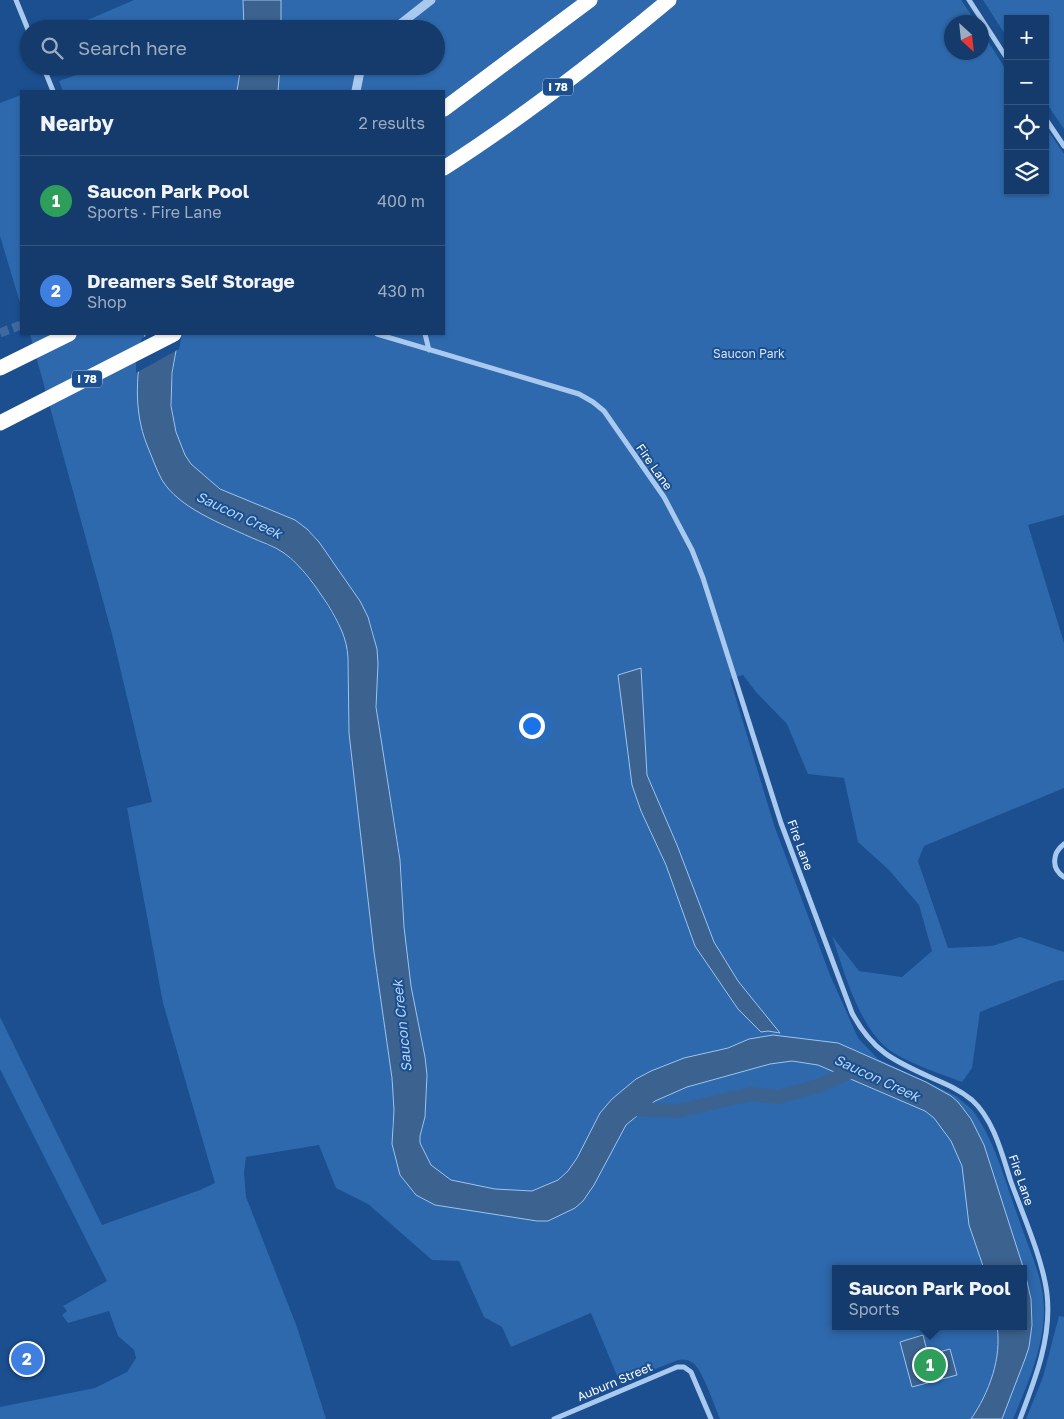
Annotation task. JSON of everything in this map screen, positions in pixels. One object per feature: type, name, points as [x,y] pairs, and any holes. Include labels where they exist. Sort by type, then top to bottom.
[{"type":"highway","points":[[445,108],[590,0]]},
{"type":"highway","name":"I 78","points":[[445,167],[478,146],[615,45],[669,0]]},
{"type":"highway","points":[[0,368],[67,335]]},
{"type":"highway","name":"I 78","points":[[0,424],[172,335]]},
{"type":"street","points":[[16,0],[24,20]]},
{"type":"street","points":[[405,20],[431,0]]},
{"type":"street","points":[[970,0],[1004,54]]},
{"type":"street","points":[[47,75],[53,90]]},
{"type":"street","points":[[356,90],[360,75]]},
{"type":"street","points":[[1049,124],[1064,146]]},
{"type":"street","name":"Fire Lane","points":[[380,335],[579,394],[593,402],[604,411],[664,498],[692,550],[703,578],[781,823],[852,1013],[864,1033],[883,1053],[908,1068],[949,1086],[973,1102],[982,1113],[997,1140],[1038,1260],[1047,1294],[1045,1335],[1041,1358],[1020,1419]]},
{"type":"street","points":[[425,335],[429,350]]},
{"type":"street","points":[[1064,844],[1054,860],[1058,873],[1064,877]]},
{"type":"street","name":"Auburn Street","points":[[554,1419],[676,1367],[684,1367],[691,1372],[711,1419]]},
{"type":"green space","points":[[134,0],[243,0],[244,20],[88,20]]},
{"type":"green space","name":"Saucon Park","points":[[281,0],[961,0],[971,15],[944,15],[944,60],[989,60],[989,43],[1004,67],[1004,195],[1049,195],[1049,132],[1064,154],[1064,515],[1028,525],[1064,643],[1064,788],[924,846],[918,861],[948,948],[992,946],[1020,937],[1064,952],[1064,980],[980,1012],[972,1068],[962,1082],[895,1054],[877,1039],[868,1026],[853,997],[832,936],[859,971],[902,977],[932,951],[919,905],[889,870],[858,842],[844,778],[808,774],[787,724],[756,692],[743,675],[730,679],[774,825],[830,975],[858,1038],[878,1059],[956,1096],[974,1112],[996,1154],[1039,1276],[1044,1301],[1041,1340],[1029,1380],[1013,1419],[720,1419],[697,1367],[684,1359],[620,1383],[591,1313],[511,1347],[502,1327],[484,1317],[459,1261],[432,1260],[368,1204],[336,1188],[319,1145],[246,1157],[244,1172],[246,1197],[297,1327],[326,1419],[0,1419],[0,1407],[95,1388],[127,1372],[136,1358],[134,1350],[118,1336],[109,1311],[68,1323],[62,1315],[67,1311],[63,1306],[107,1281],[0,1069],[0,1017],[102,1225],[215,1183],[163,1003],[127,808],[152,802],[112,634],[30,335],[145,335],[139,360],[138,399],[143,433],[163,481],[212,519],[284,553],[300,568],[320,593],[344,634],[348,658],[349,733],[374,952],[392,1078],[394,1110],[392,1127],[416,1195],[435,1205],[449,1207],[420,1143],[425,1117],[426,1071],[407,956],[401,867],[378,718],[376,653],[372,628],[358,599],[321,544],[307,529],[290,518],[233,495],[209,481],[192,465],[181,447],[174,427],[172,405],[172,382],[179,335],[445,335],[445,90],[278,90],[279,75],[445,75],[445,20],[281,20]]},
{"type":"green space","points":[[983,0],[1064,0],[1064,129],[1049,107],[1049,15],[1004,15],[1004,33]]},
{"type":"green space","points":[[76,75],[240,75],[237,90],[63,90],[59,81]]},
{"type":"green space","points":[[20,95],[20,303],[0,236],[0,103]]},
{"type":"green space","points":[[1059,1316],[1064,1317],[1064,1419],[1026,1419],[1043,1377]]},
{"type":"water","points":[[243,0],[281,0],[281,20],[244,20]]},
{"type":"water","points":[[240,75],[279,75],[278,90],[237,90]]},
{"type":"water","name":"Saucon Creek","points":[[145,335],[179,335],[172,373],[171,406],[176,432],[185,455],[191,464],[220,489],[295,520],[307,529],[319,542],[360,601],[368,617],[377,649],[376,707],[400,860],[404,927],[411,986],[427,1075],[425,1117],[420,1143],[431,1165],[451,1180],[495,1189],[532,1191],[558,1180],[568,1171],[577,1158],[600,1113],[612,1099],[636,1079],[651,1071],[684,1058],[728,1048],[749,1039],[773,1035],[838,1043],[926,1082],[958,1102],[971,1119],[984,1145],[1023,1265],[983,1265],[969,1225],[962,1166],[951,1141],[934,1118],[925,1111],[818,1065],[792,1061],[770,1064],[687,1087],[655,1101],[626,1125],[594,1185],[583,1201],[575,1208],[548,1221],[537,1221],[435,1205],[416,1195],[400,1175],[392,1144],[394,1110],[392,1078],[374,952],[349,733],[348,658],[344,636],[323,598],[291,558],[276,548],[214,521],[190,507],[179,499],[162,480],[147,445],[140,418],[137,390]]},
{"type":"water","points":[[641,668],[647,775],[677,845],[714,942],[738,981],[780,1033],[761,1032],[738,1009],[695,946],[666,865],[641,811],[632,785],[618,675]]},
{"type":"water","points":[[1027,1282],[1031,1299],[1032,1325],[1029,1347],[1002,1419],[971,1419],[993,1375],[998,1350],[997,1330],[1027,1330]]},
{"type":"water","points":[[923,1335],[928,1355],[950,1349],[957,1375],[912,1387],[900,1342]]},
{"type":"pier","points":[[148,335],[182,335],[179,349],[136,373],[136,359],[142,338]]},
{"type":"waterway","name":"Saucon Creek","points":[[627,1113],[635,1109],[677,1111],[751,1094],[778,1097],[818,1086],[859,1068]]},
{"type":"tunnel","points":[[0,333],[20,325]]},
{"type":"place","name":"Dreamers Self Storage","points":[[27,1359]]},
{"type":"place","name":"Saucon Park Pool","points":[[930,1365]]}]
